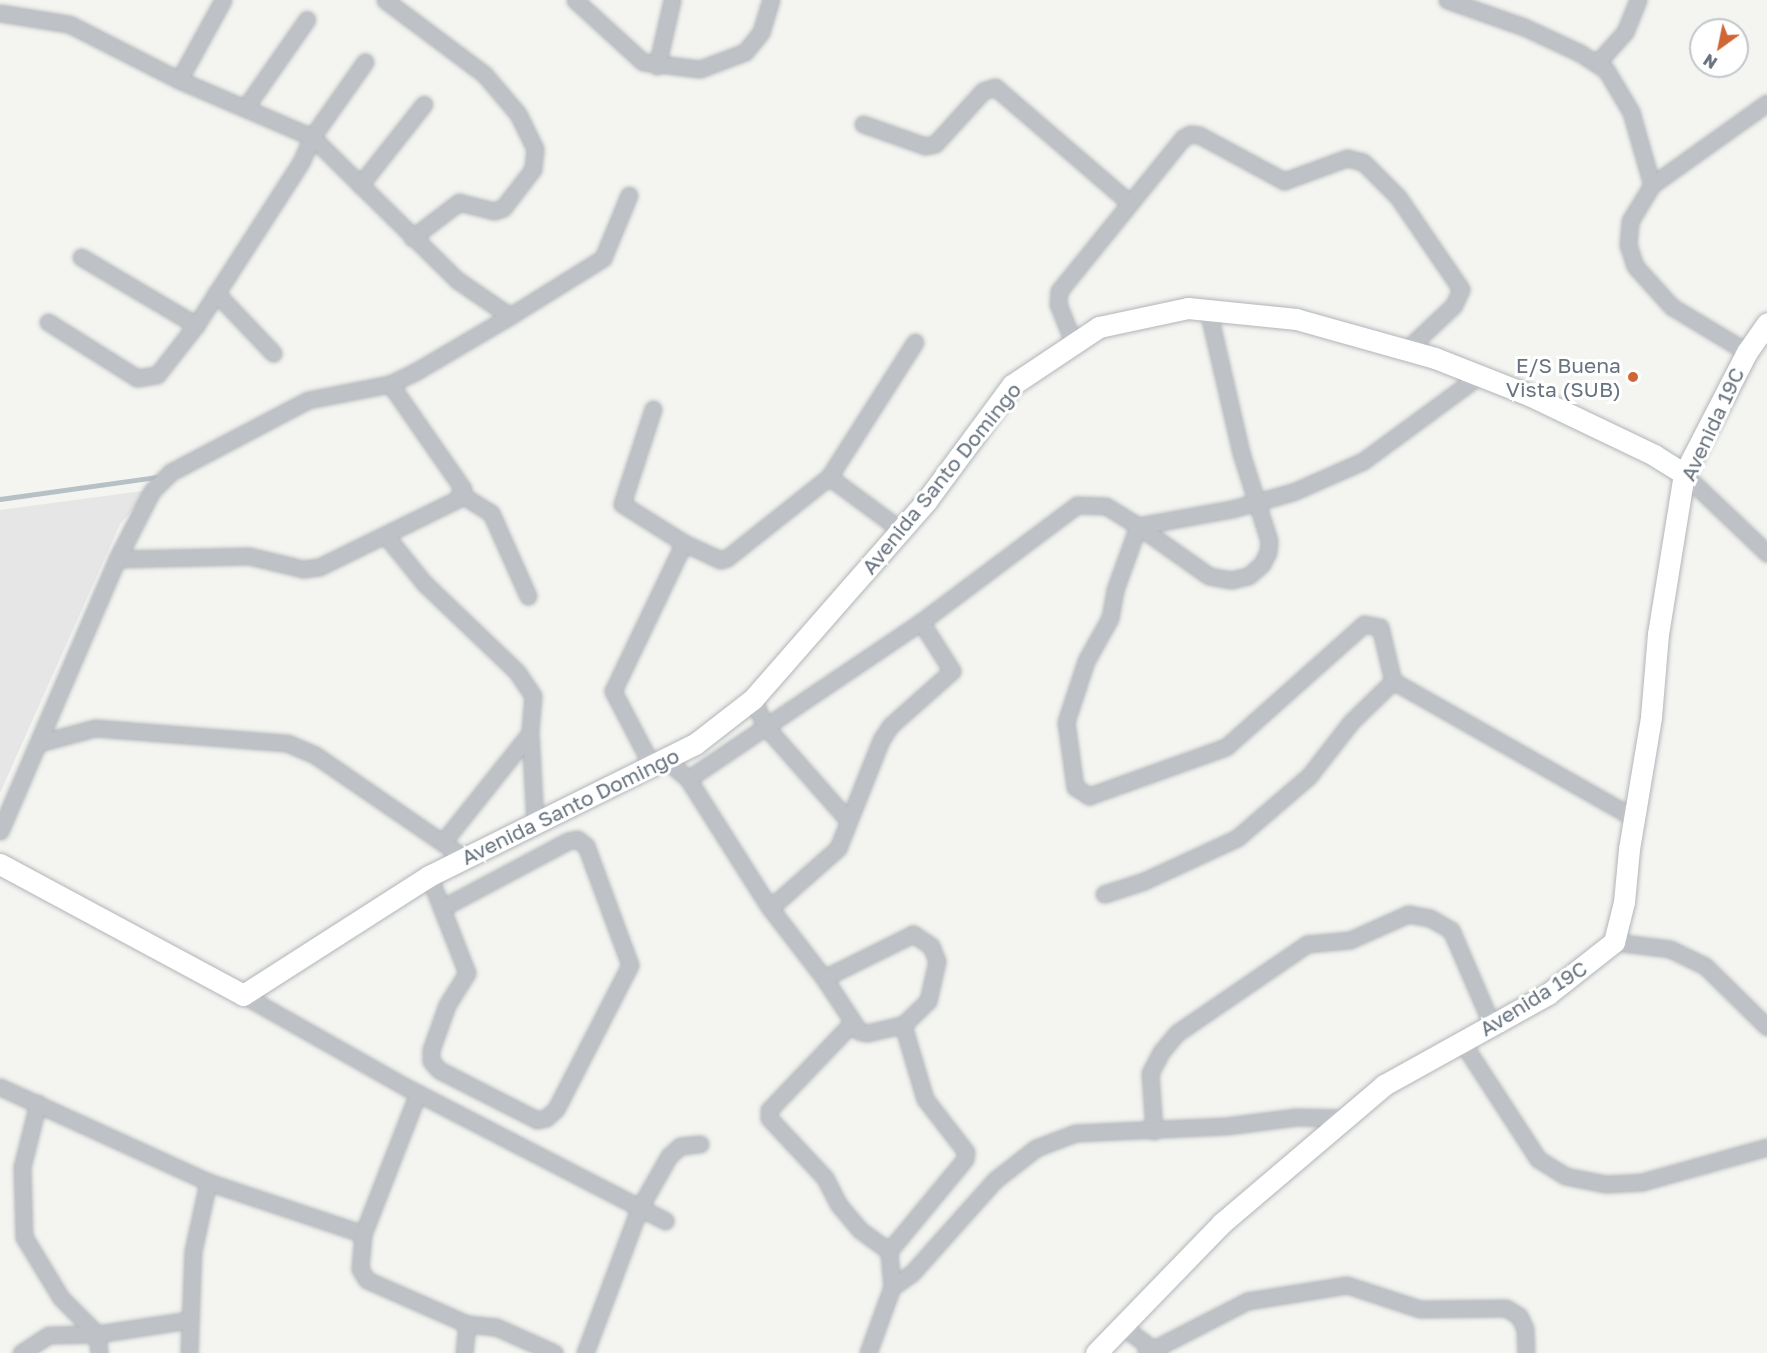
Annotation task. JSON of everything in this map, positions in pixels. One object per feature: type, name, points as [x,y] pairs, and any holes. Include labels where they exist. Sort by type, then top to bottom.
[{"type":"street","points":[[179,80],[223,0]]},
{"type":"street","points":[[385,0],[484,74],[518,114],[535,149],[533,169],[503,208],[494,212],[459,202],[412,238]]},
{"type":"street","points":[[575,0],[643,62],[657,66],[700,69],[745,52],[762,32],[771,0]]},
{"type":"street","points":[[657,66],[672,0]]},
{"type":"street","points":[[1447,0],[1524,27],[1597,63],[1606,70],[1631,112],[1652,185]]},
{"type":"street","points":[[1597,63],[1625,32],[1638,0]]},
{"type":"street","points":[[0,13],[69,24],[179,80],[312,137],[457,280],[510,316]]},
{"type":"street","points":[[244,108],[307,19]]},
{"type":"street","points":[[48,322],[137,378],[147,380],[158,375],[196,325],[301,162],[312,137],[365,62]]},
{"type":"street","points":[[863,124],[925,146],[935,144],[983,91],[995,87],[1130,203]]},
{"type":"street","points":[[1746,352],[1672,307],[1635,266],[1628,245],[1630,221],[1652,185],[1767,103]]},
{"type":"street","points":[[360,185],[424,104]]},
{"type":"street","points":[[1074,344],[1058,304],[1059,291],[1182,138],[1199,135],[1284,181],[1347,158],[1363,162],[1398,197],[1461,289],[1454,305],[1406,350]]},
{"type":"street","points":[[0,831],[117,559],[152,491],[171,472],[308,400],[390,384],[510,316],[603,258],[629,195]]},
{"type":"street","points":[[81,257],[196,325]]},
{"type":"street","points":[[216,293],[273,353]]},
{"type":"street","name":"Avenida Santo Domingo","points":[[243,995],[429,876],[695,744],[753,699],[901,530],[1012,385],[1099,327],[1188,308],[1296,320],[1406,350],[1480,375],[1654,455],[1684,474],[1767,553]]},
{"type":"street","points":[[688,779],[921,622],[1077,505],[1106,506],[1209,576],[1231,580],[1248,576],[1262,564],[1269,541],[1254,504],[1208,310]]},
{"type":"street","name":"Avenida 19C","points":[[1096,1353],[1222,1223],[1384,1085],[1548,994],[1614,942],[1624,902],[1684,474],[1746,352],[1767,322]]},
{"type":"street","points":[[653,410],[622,504],[684,543],[720,560],[727,558],[829,477],[915,342]]},
{"type":"street","points":[[1138,526],[1254,504],[1363,461],[1480,375]]},
{"type":"street","points":[[390,384],[463,489],[462,495]]},
{"type":"street","points":[[829,477],[901,530]]},
{"type":"street","points":[[117,559],[249,556],[303,569],[319,567],[386,536],[462,495]]},
{"type":"street","points":[[462,495],[491,513],[528,596]]},
{"type":"street","points":[[1138,526],[1115,590],[1110,618],[1086,661],[1066,722],[1075,786],[1081,794],[1089,796],[1226,747],[1364,624],[1380,627],[1393,681],[1634,819]]},
{"type":"street","points":[[386,536],[424,583],[517,672],[533,696],[530,733],[535,823]]},
{"type":"street","points":[[684,543],[613,690],[658,763],[688,779],[770,908],[824,978],[850,1024],[867,1033],[903,1024],[928,1001],[935,982],[937,961],[931,946],[913,934],[824,978]]},
{"type":"street","points":[[770,908],[838,848],[848,819],[890,726],[952,671],[921,622]]},
{"type":"street","points":[[1104,894],[1144,881],[1237,838],[1309,776],[1351,723],[1393,681]]},
{"type":"street","points":[[753,699],[765,726],[848,819]]},
{"type":"street","points":[[39,744],[95,728],[287,743],[315,755],[465,858]]},
{"type":"street","points":[[442,842],[530,733]]},
{"type":"street","points":[[429,876],[467,973],[447,1005],[431,1050],[431,1061],[439,1070],[537,1120],[546,1118],[556,1109],[630,964],[586,846],[577,839],[568,841],[442,908]]},
{"type":"street","points":[[0,864],[243,995],[418,1093],[665,1221]]},
{"type":"street","points":[[1154,1131],[1150,1073],[1161,1052],[1177,1034],[1307,944],[1350,939],[1408,914],[1430,918],[1451,930],[1492,1025]]},
{"type":"street","points":[[1614,942],[1670,949],[1705,966],[1767,1027]]},
{"type":"street","points":[[850,1024],[769,1110],[769,1118],[825,1178],[839,1205],[860,1230],[889,1251]]},
{"type":"street","points":[[868,1353],[892,1287],[889,1251],[965,1159],[966,1152],[925,1099],[903,1024]]},
{"type":"street","points":[[1462,1042],[1538,1159],[1565,1176],[1606,1184],[1642,1182],[1767,1147]]},
{"type":"street","points":[[0,1087],[208,1182],[363,1234]]},
{"type":"street","points":[[418,1093],[363,1234],[358,1256],[360,1269],[367,1280],[467,1324],[496,1326],[554,1353]]},
{"type":"street","points":[[38,1104],[22,1167],[24,1237],[61,1298],[97,1334],[99,1353]]},
{"type":"street","points":[[892,1287],[912,1273],[994,1180],[1035,1148],[1075,1134],[1154,1131],[1296,1117],[1346,1118]]},
{"type":"street","points":[[585,1353],[640,1207],[669,1156],[680,1146],[700,1144]]},
{"type":"street","points":[[189,1353],[193,1251],[208,1182]]},
{"type":"street","points":[[1122,1326],[1153,1352],[1247,1300],[1347,1285],[1420,1309],[1506,1308],[1519,1316],[1525,1329],[1526,1353]]},
{"type":"street","points":[[21,1353],[49,1335],[97,1334],[190,1320]]},
{"type":"street","points":[[464,1353],[467,1324]]},
{"type":"shaded area","points":[[150,490],[120,524],[0,793],[0,510]]},
{"type":"waterway","points":[[0,499],[157,477]]},
{"type":"place","name":"E/S Buena Vista (SUB)","points":[[1633,377]]}]
